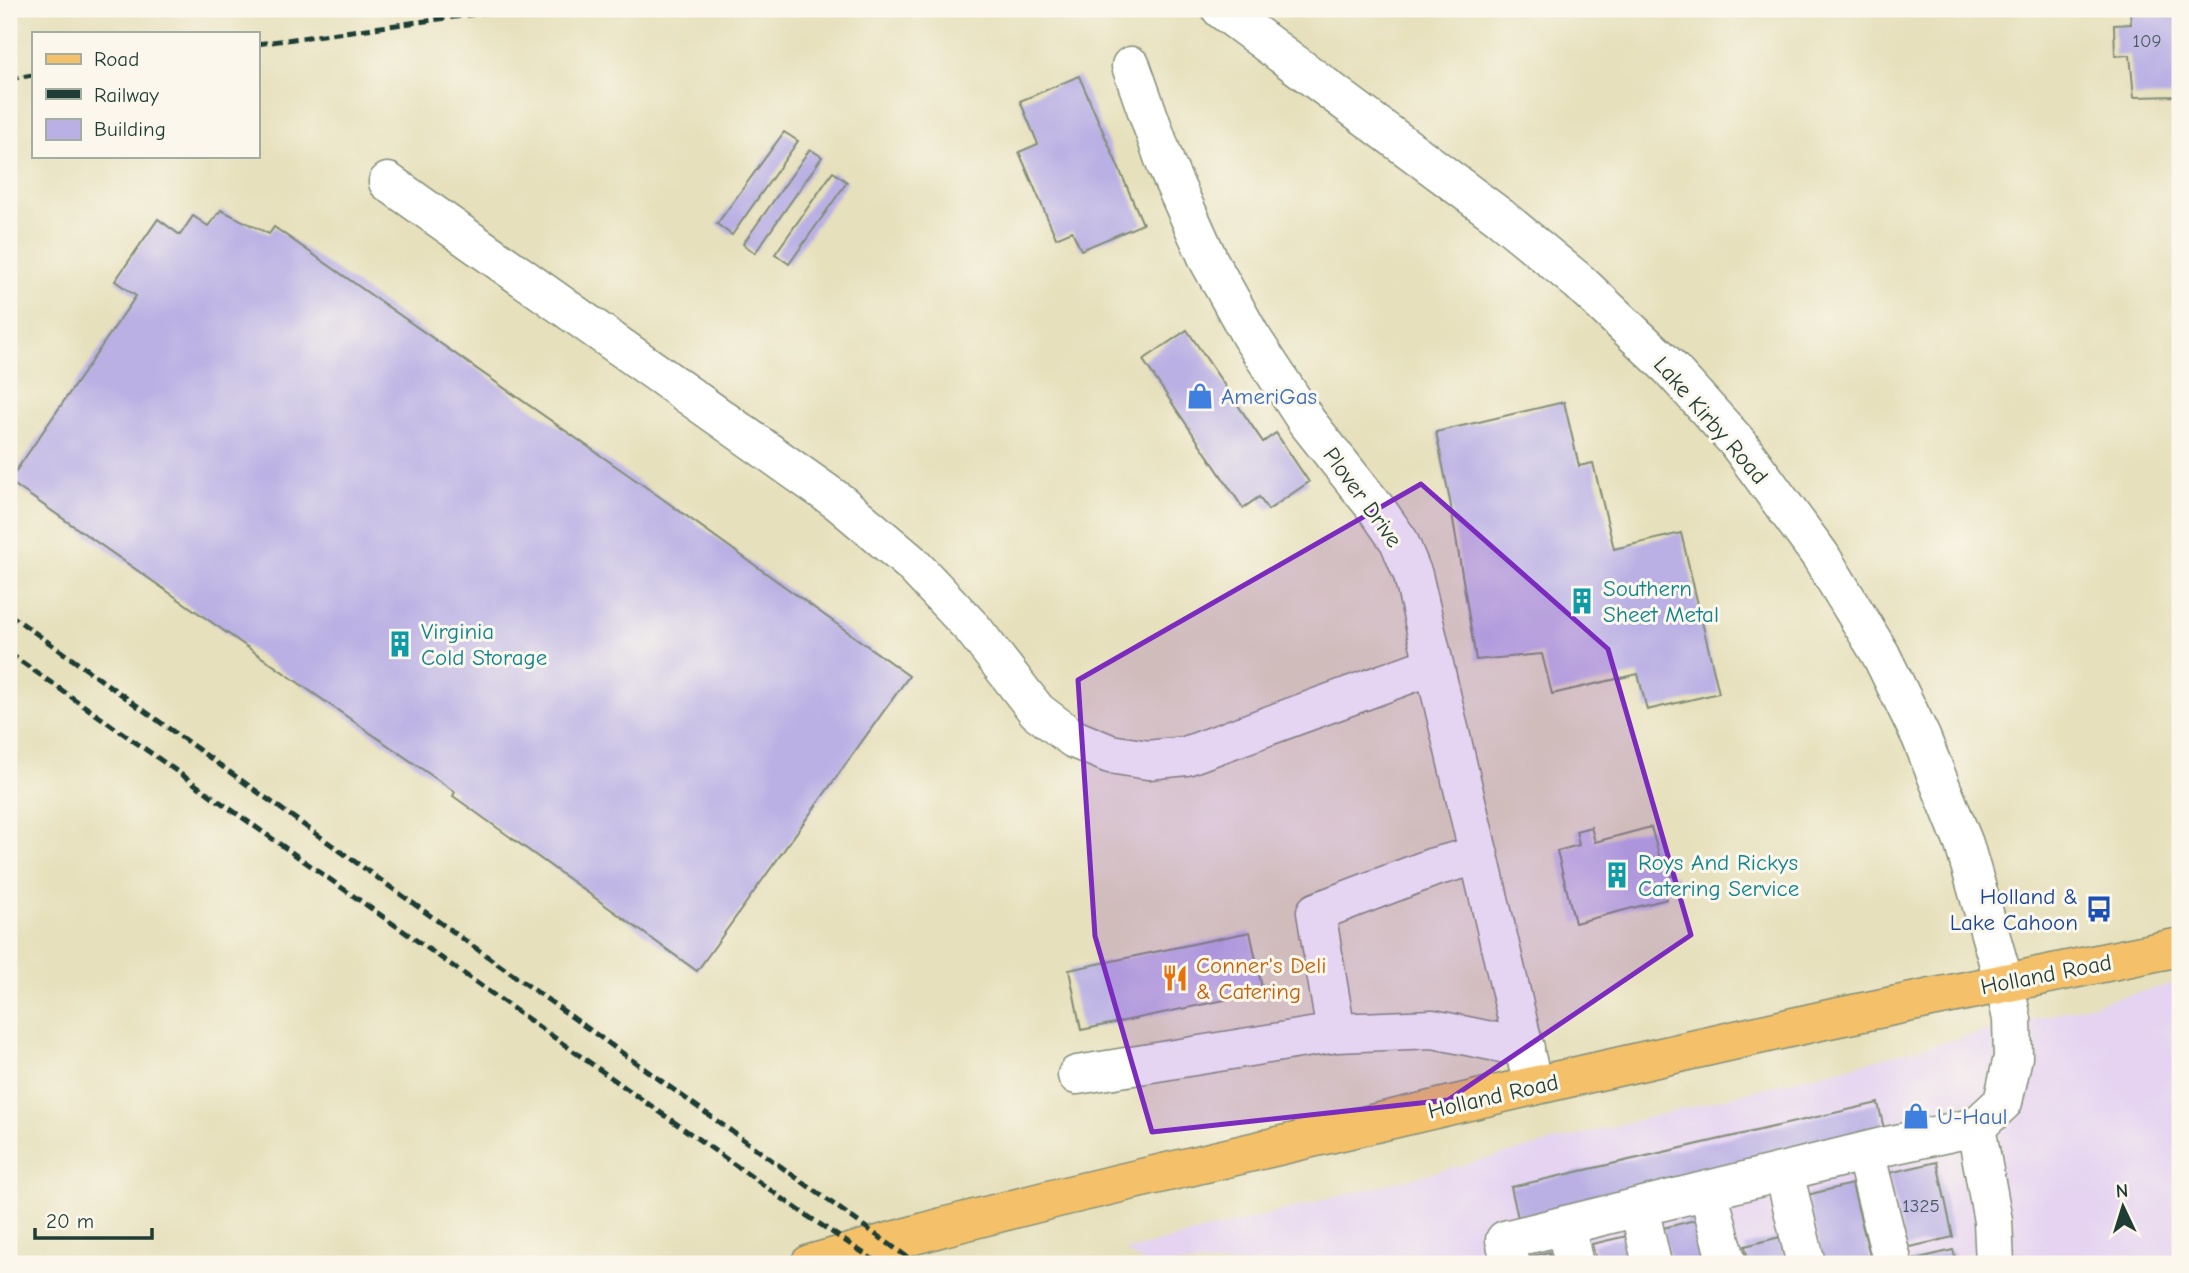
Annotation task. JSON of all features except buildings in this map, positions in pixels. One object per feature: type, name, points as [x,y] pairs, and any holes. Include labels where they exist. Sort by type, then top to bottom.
[{"type":"main road","name":"Holland Road","points":[[810,1264],[1057,1198],[1533,1086],[1829,1019],[2180,947]]},
{"type":"street","name":"Lake Kirby Road","points":[[1227,13],[1500,217],[1579,282],[1670,368],[1737,442],[1820,555],[1881,655],[1921,737],[1964,844],[2004,982],[2012,1019],[2013,1057],[2003,1102],[1976,1127]]},
{"type":"street","name":"Plover Drive","points":[[1131,66],[1166,165],[1209,261],[1250,335],[1307,422],[1399,541],[1413,575],[1533,1086]]},
{"type":"street","points":[[388,182],[839,502],[910,562],[974,630],[1037,711],[1074,739],[1110,754],[1148,760],[1186,756],[1434,665]]},
{"type":"street","points":[[1336,1034],[1316,912],[1434,867],[1479,855]]},
{"type":"street","points":[[1077,1075],[1336,1034],[1433,1029],[1524,1048]]},
{"type":"street","points":[[1511,1264],[1505,1240],[1976,1127],[1993,1221],[1995,1264]]},
{"type":"street","points":[[1865,1152],[1893,1264]]},
{"type":"street","points":[[1784,1172],[1806,1264]]},
{"type":"street","points":[[1708,1190],[1727,1264]]},
{"type":"street","points":[[1639,1207],[1652,1264]]},
{"type":"street","points":[[1565,1225],[1574,1264]]},
{"type":"highlighted area","points":[[1421,484],[1608,649],[1691,935],[1448,1100],[1152,1132],[1095,936],[1078,680]]},
{"type":"shaded area","name":"U-Haul","points":[[2180,982],[2180,1264],[1145,1264],[1125,1251]]},
{"type":"railway","points":[[259,44],[513,9]]},
{"type":"railway","points":[[9,79],[32,75]]},
{"type":"railway","points":[[9,614],[917,1264]]},
{"type":"railway","points":[[9,653],[803,1213],[880,1264]]},
{"type":"place","name":"AmeriGas","points":[[1200,396]]},
{"type":"place","name":"Southern Sheet Metal","points":[[1582,601]]},
{"type":"place","name":"Virginia Cold Storage","points":[[400,644]]},
{"type":"place","name":"Roys And Rickys Catering Service","points":[[1617,875]]},
{"type":"place","name":"Holland & Lake Cahoon","points":[[2099,909]]},
{"type":"place","name":"Conner's Deli & Catering","points":[[1175,978]]},
{"type":"place","name":"U-Haul","points":[[1916,1116]]}]
